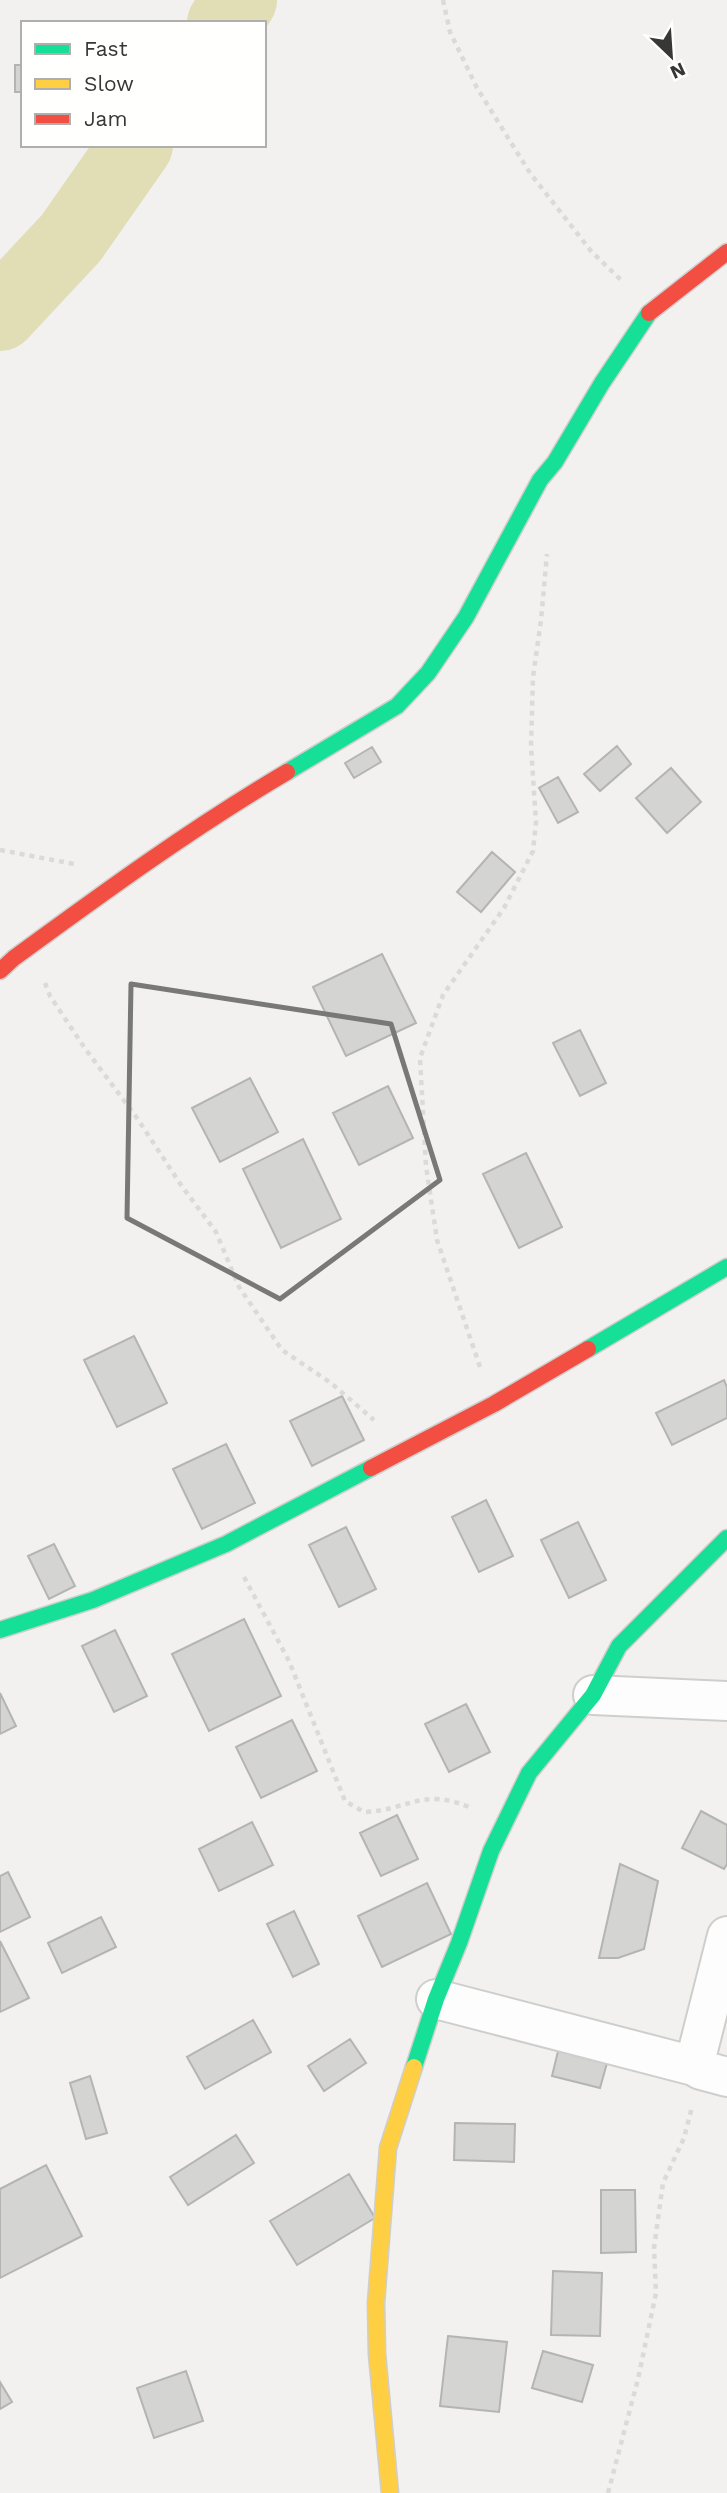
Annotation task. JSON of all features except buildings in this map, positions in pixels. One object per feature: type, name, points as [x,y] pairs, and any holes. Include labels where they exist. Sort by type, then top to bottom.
[{"type":"street","points":[[0,971],[130,874],[241,799],[397,706],[421,681],[466,617],[540,480],[555,462],[602,383],[651,310],[727,252]]},
{"type":"street","points":[[0,1630],[93,1600],[226,1544],[494,1404],[727,1267]]},
{"type":"street","points":[[390,2493],[377,2354],[376,2303],[388,2148],[436,1999],[491,1851],[529,1773],[593,1695],[619,1646],[727,1538]]},
{"type":"street","points":[[593,1695],[727,1701]]},
{"type":"street","points":[[436,1999],[707,2071],[727,1936]]},
{"type":"path","points":[[443,0],[450,32],[477,88],[530,173],[591,251],[651,310]]},
{"type":"path","points":[[494,1404],[437,1240],[426,1166],[420,1058],[443,995],[504,908],[533,851],[536,822],[531,746],[533,677],[548,559],[546,545]]},
{"type":"path","points":[[0,850],[130,874]]},
{"type":"path","points":[[30,946],[50,996],[216,1232],[239,1287],[282,1350],[331,1383],[407,1449]]},
{"type":"path","points":[[226,1544],[289,1661],[345,1801],[364,1812],[420,1799],[441,1800],[460,1804],[505,1823]]},
{"type":"path","points":[[608,2493],[632,2405],[656,2293],[654,2248],[663,2183],[684,2138],[707,2071]]},
{"type":"highlighted area","points":[[131,984],[391,1024],[440,1180],[280,1299],[127,1218]]},
{"type":"waterway","points":[[225,21],[240,0]]},
{"type":"waterway","points":[[0,314],[71,238],[135,147]]},
{"type":"traffic: fast","points":[[287,772],[397,706],[428,673],[466,617],[540,480],[555,462],[602,383],[649,313]]},
{"type":"traffic: fast","points":[[588,1349],[727,1267]]},
{"type":"traffic: fast","points":[[0,1630],[93,1600],[226,1544],[371,1468]]},
{"type":"traffic: fast","points":[[414,2067],[436,1999],[491,1851],[529,1773],[593,1695],[619,1646],[727,1538]]},
{"type":"traffic: slow","points":[[390,2493],[377,2354],[376,2303],[388,2148],[414,2067]]},
{"type":"traffic: jam","points":[[649,313],[727,252]]},
{"type":"traffic: jam","points":[[0,971],[14,958],[148,862],[287,772]]},
{"type":"traffic: jam","points":[[371,1468],[494,1404],[588,1349]]}]
